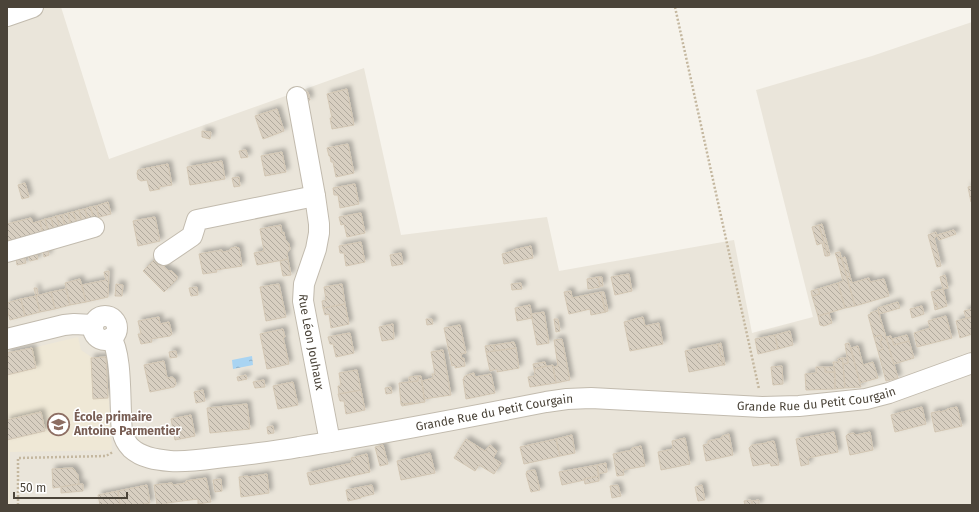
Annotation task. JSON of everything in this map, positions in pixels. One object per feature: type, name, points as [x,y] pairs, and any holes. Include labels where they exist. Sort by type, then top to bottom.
[{"type":"street","points":[[7,16],[33,7]]},
{"type":"street","name":"Rue Léon Jouhaux","points":[[297,96],[319,224],[316,249],[304,284],[303,301],[330,442]]},
{"type":"street","points":[[164,255],[192,236],[197,220],[315,196]]},
{"type":"street","points":[[7,252],[94,227]]},
{"type":"street","points":[[7,339],[64,325],[74,324],[93,325],[96,336],[104,339],[111,338],[116,349],[118,366],[121,427],[127,443]]},
{"type":"street","name":"Grande Rue du Petit Courgain","points":[[127,443],[132,449],[142,456],[158,460],[178,462],[260,453],[330,442],[567,399],[604,398],[762,407],[799,406],[866,399],[889,393],[972,363]]},
{"type":"path","points":[[675,7],[762,407]]},
{"type":"path","points":[[18,505],[18,458],[106,456],[127,443]]},
{"type":"shaded area","points":[[7,7],[61,7],[109,159],[364,68],[401,235],[547,217],[559,271],[734,240],[752,333],[813,317],[756,90],[872,56],[972,22],[972,505],[7,505]]},
{"type":"shaded area","name":"École primaire Antoine Parmentier","points":[[78,337],[81,350],[93,358],[106,357],[112,450],[10,452],[10,505],[7,505],[7,354]]},
{"type":"water","points":[[252,356],[253,365],[233,369],[232,360]]},
{"type":"building","points":[[347,89],[354,125],[332,129],[330,118],[332,118],[327,94]]},
{"type":"building","points":[[308,92],[310,100],[305,101],[303,93]]},
{"type":"building","points":[[277,109],[284,131],[263,139],[255,116]]},
{"type":"building","points":[[202,131],[211,132],[210,139],[202,137]]},
{"type":"building","points":[[348,144],[354,173],[336,177],[333,162],[331,162],[327,148]]},
{"type":"building","points":[[246,150],[248,157],[241,158],[239,151]]},
{"type":"building","points":[[282,152],[286,172],[265,176],[261,156]]},
{"type":"building","points":[[222,161],[225,179],[190,185],[187,167]]},
{"type":"building","points":[[168,164],[172,185],[159,187],[160,189],[150,191],[147,180],[141,181],[138,179],[138,170]]},
{"type":"building","points":[[239,177],[240,186],[234,187],[232,178]]},
{"type":"building","points":[[25,183],[29,197],[22,199],[18,185]]},
{"type":"building","points":[[355,184],[359,204],[340,208],[338,195],[334,195],[333,188]]},
{"type":"building","points":[[972,186],[972,202],[971,202],[968,187]]},
{"type":"building","points":[[108,202],[111,214],[99,217],[96,206]]},
{"type":"building","points":[[96,206],[99,217],[94,218],[90,207]]},
{"type":"building","points":[[90,207],[94,218],[88,220],[85,209]]},
{"type":"building","points":[[85,209],[88,220],[82,222],[79,210]]},
{"type":"building","points":[[79,210],[82,222],[77,223],[73,212]]},
{"type":"building","points":[[73,212],[77,223],[71,225],[68,213]]},
{"type":"building","points":[[68,213],[71,225],[65,226],[62,215]]},
{"type":"building","points":[[361,213],[365,233],[347,237],[344,224],[341,225],[339,217]]},
{"type":"building","points":[[62,215],[65,226],[60,228],[56,216]]},
{"type":"building","points":[[56,216],[60,228],[54,229],[51,218]]},
{"type":"building","points":[[155,217],[160,241],[138,246],[133,221]]},
{"type":"building","points":[[31,218],[33,223],[40,221],[43,233],[7,245],[7,224]]},
{"type":"building","points":[[51,218],[54,229],[48,231],[45,219]]},
{"type":"building","points":[[45,219],[48,231],[43,234],[40,221]]},
{"type":"building","points":[[822,224],[830,255],[828,256],[819,225]]},
{"type":"building","points":[[281,225],[282,233],[284,232],[285,239],[289,244],[290,249],[287,253],[288,259],[257,265],[254,253],[264,251],[260,229]]},
{"type":"building","points":[[819,225],[828,256],[825,256],[822,243],[817,245],[812,227]]},
{"type":"building","points":[[954,230],[956,234],[939,240],[937,235]]},
{"type":"building","points":[[936,232],[937,236],[934,238],[941,266],[937,267],[928,235]]},
{"type":"building","points":[[361,242],[365,262],[346,266],[344,253],[340,253],[339,246]]},
{"type":"building","points":[[531,246],[533,258],[504,264],[502,254]]},
{"type":"building","points":[[231,248],[239,248],[242,266],[216,270],[217,272],[203,274],[199,254],[222,250],[222,252],[229,251]]},
{"type":"building","points":[[48,250],[49,255],[44,257],[43,252]]},
{"type":"building","points":[[840,252],[841,257],[837,258],[835,253]]},
{"type":"building","points":[[36,253],[38,259],[30,261],[28,255]]},
{"type":"building","points":[[401,253],[403,264],[392,266],[390,255]]},
{"type":"building","points":[[24,256],[26,263],[17,265],[16,258]]},
{"type":"building","points":[[841,257],[855,306],[845,308],[838,283],[843,281],[837,258]]},
{"type":"building","points":[[845,257],[850,276],[847,277],[842,258]]},
{"type":"building","points":[[288,259],[291,275],[283,276],[280,261]]},
{"type":"building","points":[[154,260],[158,265],[162,261],[166,265],[164,267],[169,271],[172,271],[177,276],[177,279],[164,292],[143,271]]},
{"type":"building","points":[[109,271],[108,297],[86,302],[82,285],[106,280],[104,272]]},
{"type":"building","points":[[629,274],[632,291],[615,295],[611,277]]},
{"type":"building","points":[[945,275],[948,288],[943,289],[940,277]]},
{"type":"building","points":[[850,276],[852,283],[869,278],[870,282],[884,279],[889,296],[855,306],[847,277]]},
{"type":"building","points":[[598,277],[602,277],[603,286],[600,286]]},
{"type":"building","points":[[598,277],[600,287],[588,289],[587,279]]},
{"type":"building","points":[[80,279],[86,302],[70,305],[65,283]]},
{"type":"building","points":[[521,283],[522,289],[512,290],[511,284]]},
{"type":"building","points":[[838,283],[845,308],[818,316],[812,296],[820,294],[818,289]]},
{"type":"building","points":[[116,284],[123,285],[122,296],[115,296]]},
{"type":"building","points":[[279,284],[286,317],[266,321],[260,287]]},
{"type":"building","points":[[342,284],[345,304],[323,308],[322,301],[326,300],[324,287]]},
{"type":"building","points":[[197,287],[198,295],[191,296],[189,288]]},
{"type":"building","points":[[34,288],[37,288],[38,295],[36,296]]},
{"type":"building","points":[[66,289],[70,305],[55,309],[51,292]]},
{"type":"building","points":[[818,289],[820,294],[812,296],[811,291]]},
{"type":"building","points":[[943,289],[947,306],[938,309],[936,303],[934,304],[931,292]]},
{"type":"building","points":[[571,291],[572,298],[601,292],[606,312],[591,315],[590,309],[569,314],[564,292]]},
{"type":"building","points":[[51,292],[55,309],[40,312],[36,296]]},
{"type":"building","points":[[601,292],[604,292],[608,311],[605,312]]},
{"type":"building","points":[[36,296],[40,312],[25,316],[21,299]]},
{"type":"building","points":[[21,299],[25,316],[10,320],[7,303]]},
{"type":"building","points":[[898,302],[900,308],[879,314],[878,308]]},
{"type":"building","points":[[936,303],[938,309],[935,310],[934,304]]},
{"type":"building","points":[[345,304],[349,324],[331,328],[329,314],[325,315],[323,308]]},
{"type":"building","points":[[530,305],[532,318],[517,321],[515,308]]},
{"type":"building","points":[[922,306],[924,314],[912,318],[910,309]]},
{"type":"building","points":[[972,309],[972,317],[966,318],[964,311]]},
{"type":"building","points":[[878,310],[898,378],[886,381],[878,351],[883,349],[880,341],[882,340],[881,335],[874,337],[868,315]]},
{"type":"building","points":[[544,312],[549,343],[537,345],[531,314]]},
{"type":"building","points":[[829,313],[832,323],[824,326],[820,325],[818,316]]},
{"type":"building","points":[[946,316],[952,338],[917,347],[914,333],[930,328],[928,321]]},
{"type":"building","points":[[159,317],[160,324],[169,322],[172,334],[170,336],[151,339],[152,342],[141,344],[138,334],[141,334],[138,321]]},
{"type":"building","points":[[643,317],[645,326],[659,323],[663,344],[630,351],[624,322]]},
{"type":"building","points":[[972,317],[972,334],[960,338],[956,321]]},
{"type":"building","points":[[426,319],[432,319],[433,324],[427,325]]},
{"type":"building","points":[[554,319],[558,319],[560,331],[556,332]]},
{"type":"building","points":[[393,324],[394,339],[382,341],[379,327]]},
{"type":"building","points":[[460,325],[466,353],[461,354],[462,359],[464,358],[465,366],[455,368],[455,365],[452,366],[444,328]]},
{"type":"building","points":[[283,329],[285,337],[283,337],[289,364],[267,369],[260,334]]},
{"type":"building","points":[[790,331],[793,345],[778,349],[775,335]]},
{"type":"building","points":[[350,333],[354,353],[336,357],[333,344],[330,344],[328,337]]},
{"type":"building","points":[[775,335],[778,349],[758,354],[755,339]]},
{"type":"building","points":[[881,335],[882,340],[880,341],[883,349],[878,351],[874,337]]},
{"type":"building","points":[[907,335],[909,341],[894,345],[892,339]]},
{"type":"building","points":[[891,336],[894,345],[909,341],[914,358],[894,364],[886,337]]},
{"type":"building","points":[[562,339],[570,380],[556,383],[553,367],[558,366],[554,340]]},
{"type":"building","points":[[514,342],[516,348],[495,351],[494,345]]},
{"type":"building","points":[[721,343],[725,365],[723,365],[718,344]]},
{"type":"building","points":[[849,343],[861,387],[845,388],[843,364],[848,363],[845,344]]},
{"type":"building","points":[[718,344],[723,365],[689,372],[685,351]]},
{"type":"building","points":[[494,345],[495,351],[486,352],[485,346]]},
{"type":"building","points":[[858,346],[863,365],[873,362],[878,378],[860,383],[851,348]]},
{"type":"building","points":[[32,348],[36,368],[7,375],[7,353]]},
{"type":"building","points":[[516,348],[519,368],[497,372],[497,369],[490,371],[486,352]]},
{"type":"building","points":[[443,350],[451,395],[424,399],[422,381],[433,378],[432,374],[435,374],[431,352]]},
{"type":"building","points":[[176,351],[177,357],[170,358],[169,352]]},
{"type":"building","points":[[106,357],[108,398],[93,399],[91,358]]},
{"type":"building","points":[[842,358],[845,388],[835,389],[833,362],[839,362],[838,359]]},
{"type":"building","points":[[842,358],[848,358],[848,363],[843,364]]},
{"type":"building","points":[[164,361],[167,378],[172,377],[175,379],[176,384],[174,387],[150,392],[144,365]]},
{"type":"building","points":[[545,362],[546,366],[534,369],[533,364]]},
{"type":"building","points":[[553,365],[556,383],[530,387],[528,377],[535,376],[534,369]]},
{"type":"building","points":[[782,366],[783,384],[773,385],[771,367]]},
{"type":"building","points":[[816,367],[825,367],[825,372],[835,372],[835,389],[806,390],[805,374],[816,373]]},
{"type":"building","points":[[825,367],[834,367],[835,372],[825,372]]},
{"type":"building","points":[[357,370],[361,390],[339,394],[338,386],[341,386],[339,373]]},
{"type":"building","points":[[474,373],[475,377],[491,374],[495,393],[466,399],[463,379],[467,375]]},
{"type":"building","points":[[246,375],[247,379],[238,381],[237,377]]},
{"type":"building","points":[[418,376],[421,376],[425,402],[401,404],[399,383],[418,381]]},
{"type":"building","points":[[418,376],[418,381],[409,382],[409,377]]},
{"type":"building","points":[[264,380],[265,387],[255,388],[253,382]]},
{"type":"building","points":[[293,382],[298,405],[278,409],[273,386]]},
{"type":"building","points":[[391,387],[392,393],[386,394],[385,388]]},
{"type":"building","points":[[203,390],[205,401],[196,403],[194,392]]},
{"type":"building","points":[[361,390],[365,410],[346,414],[344,401],[340,401],[338,394]]},
{"type":"building","points":[[413,403],[402,406],[401,404]]},
{"type":"building","points":[[247,404],[250,429],[210,433],[207,408]]},
{"type":"building","points":[[922,407],[926,424],[895,432],[891,415]]},
{"type":"building","points":[[957,407],[962,426],[935,432],[931,413]]},
{"type":"building","points":[[41,412],[45,431],[7,440],[7,420]]},
{"type":"building","points":[[191,415],[195,436],[175,440],[171,419]]},
{"type":"building","points":[[273,426],[274,433],[268,434],[267,427]]},
{"type":"building","points":[[834,432],[838,452],[808,458],[809,464],[801,466],[796,439]]},
{"type":"building","points":[[870,432],[873,450],[850,455],[846,436],[854,433],[856,435]]},
{"type":"building","points":[[729,434],[733,455],[706,461],[703,445],[708,444],[708,441],[722,438],[722,436]]},
{"type":"building","points":[[572,435],[575,453],[560,456],[556,439]]},
{"type":"building","points":[[685,438],[690,464],[661,470],[658,452],[673,449],[672,441]]},
{"type":"building","points":[[466,439],[485,451],[490,445],[497,451],[493,458],[501,463],[494,474],[479,465],[475,471],[454,458]]},
{"type":"building","points":[[556,439],[560,456],[524,464],[520,447]]},
{"type":"building","points":[[774,441],[779,465],[771,466],[770,463],[753,466],[749,448],[752,445]]},
{"type":"building","points":[[383,445],[388,464],[380,466],[375,447]]},
{"type":"building","points":[[641,446],[645,466],[623,470],[624,475],[617,476],[613,454],[632,450],[632,448]]},
{"type":"building","points":[[430,453],[435,473],[401,480],[397,461]]},
{"type":"building","points":[[367,454],[370,472],[310,485],[307,473],[352,463],[351,458]]},
{"type":"building","points":[[606,463],[607,472],[598,474],[597,465]]},
{"type":"building","points":[[597,465],[599,476],[562,485],[559,472]]},
{"type":"building","points":[[73,468],[78,475],[79,484],[53,488],[52,469]]},
{"type":"building","points":[[535,470],[540,490],[531,492],[526,474],[527,471]]},
{"type":"building","points":[[267,474],[269,493],[241,497],[239,477]]},
{"type":"building","points":[[599,476],[599,481],[585,484],[584,479]]},
{"type":"building","points":[[206,478],[211,502],[198,504],[198,499],[167,503],[167,505],[157,505],[154,485],[172,483],[173,485],[186,483],[186,481]]},
{"type":"building","points":[[221,479],[222,491],[215,492],[213,480]]},
{"type":"building","points":[[83,484],[83,491],[61,493],[61,487]]},
{"type":"building","points":[[147,485],[150,503],[139,505],[120,505],[118,491]]},
{"type":"building","points":[[372,485],[374,494],[348,501],[346,490]]},
{"type":"building","points":[[618,485],[621,496],[612,498],[610,486]]},
{"type":"building","points":[[702,485],[705,500],[698,501],[695,487]]},
{"type":"building","points":[[118,491],[120,505],[100,505],[98,495]]},
{"type":"building","points":[[751,500],[752,505],[745,505],[744,501]]},
{"type":"building","points":[[759,500],[759,505],[753,505],[752,501]]},
{"type":"place","name":"École primaire Antoine Parmentier","points":[[58,424]]}]
